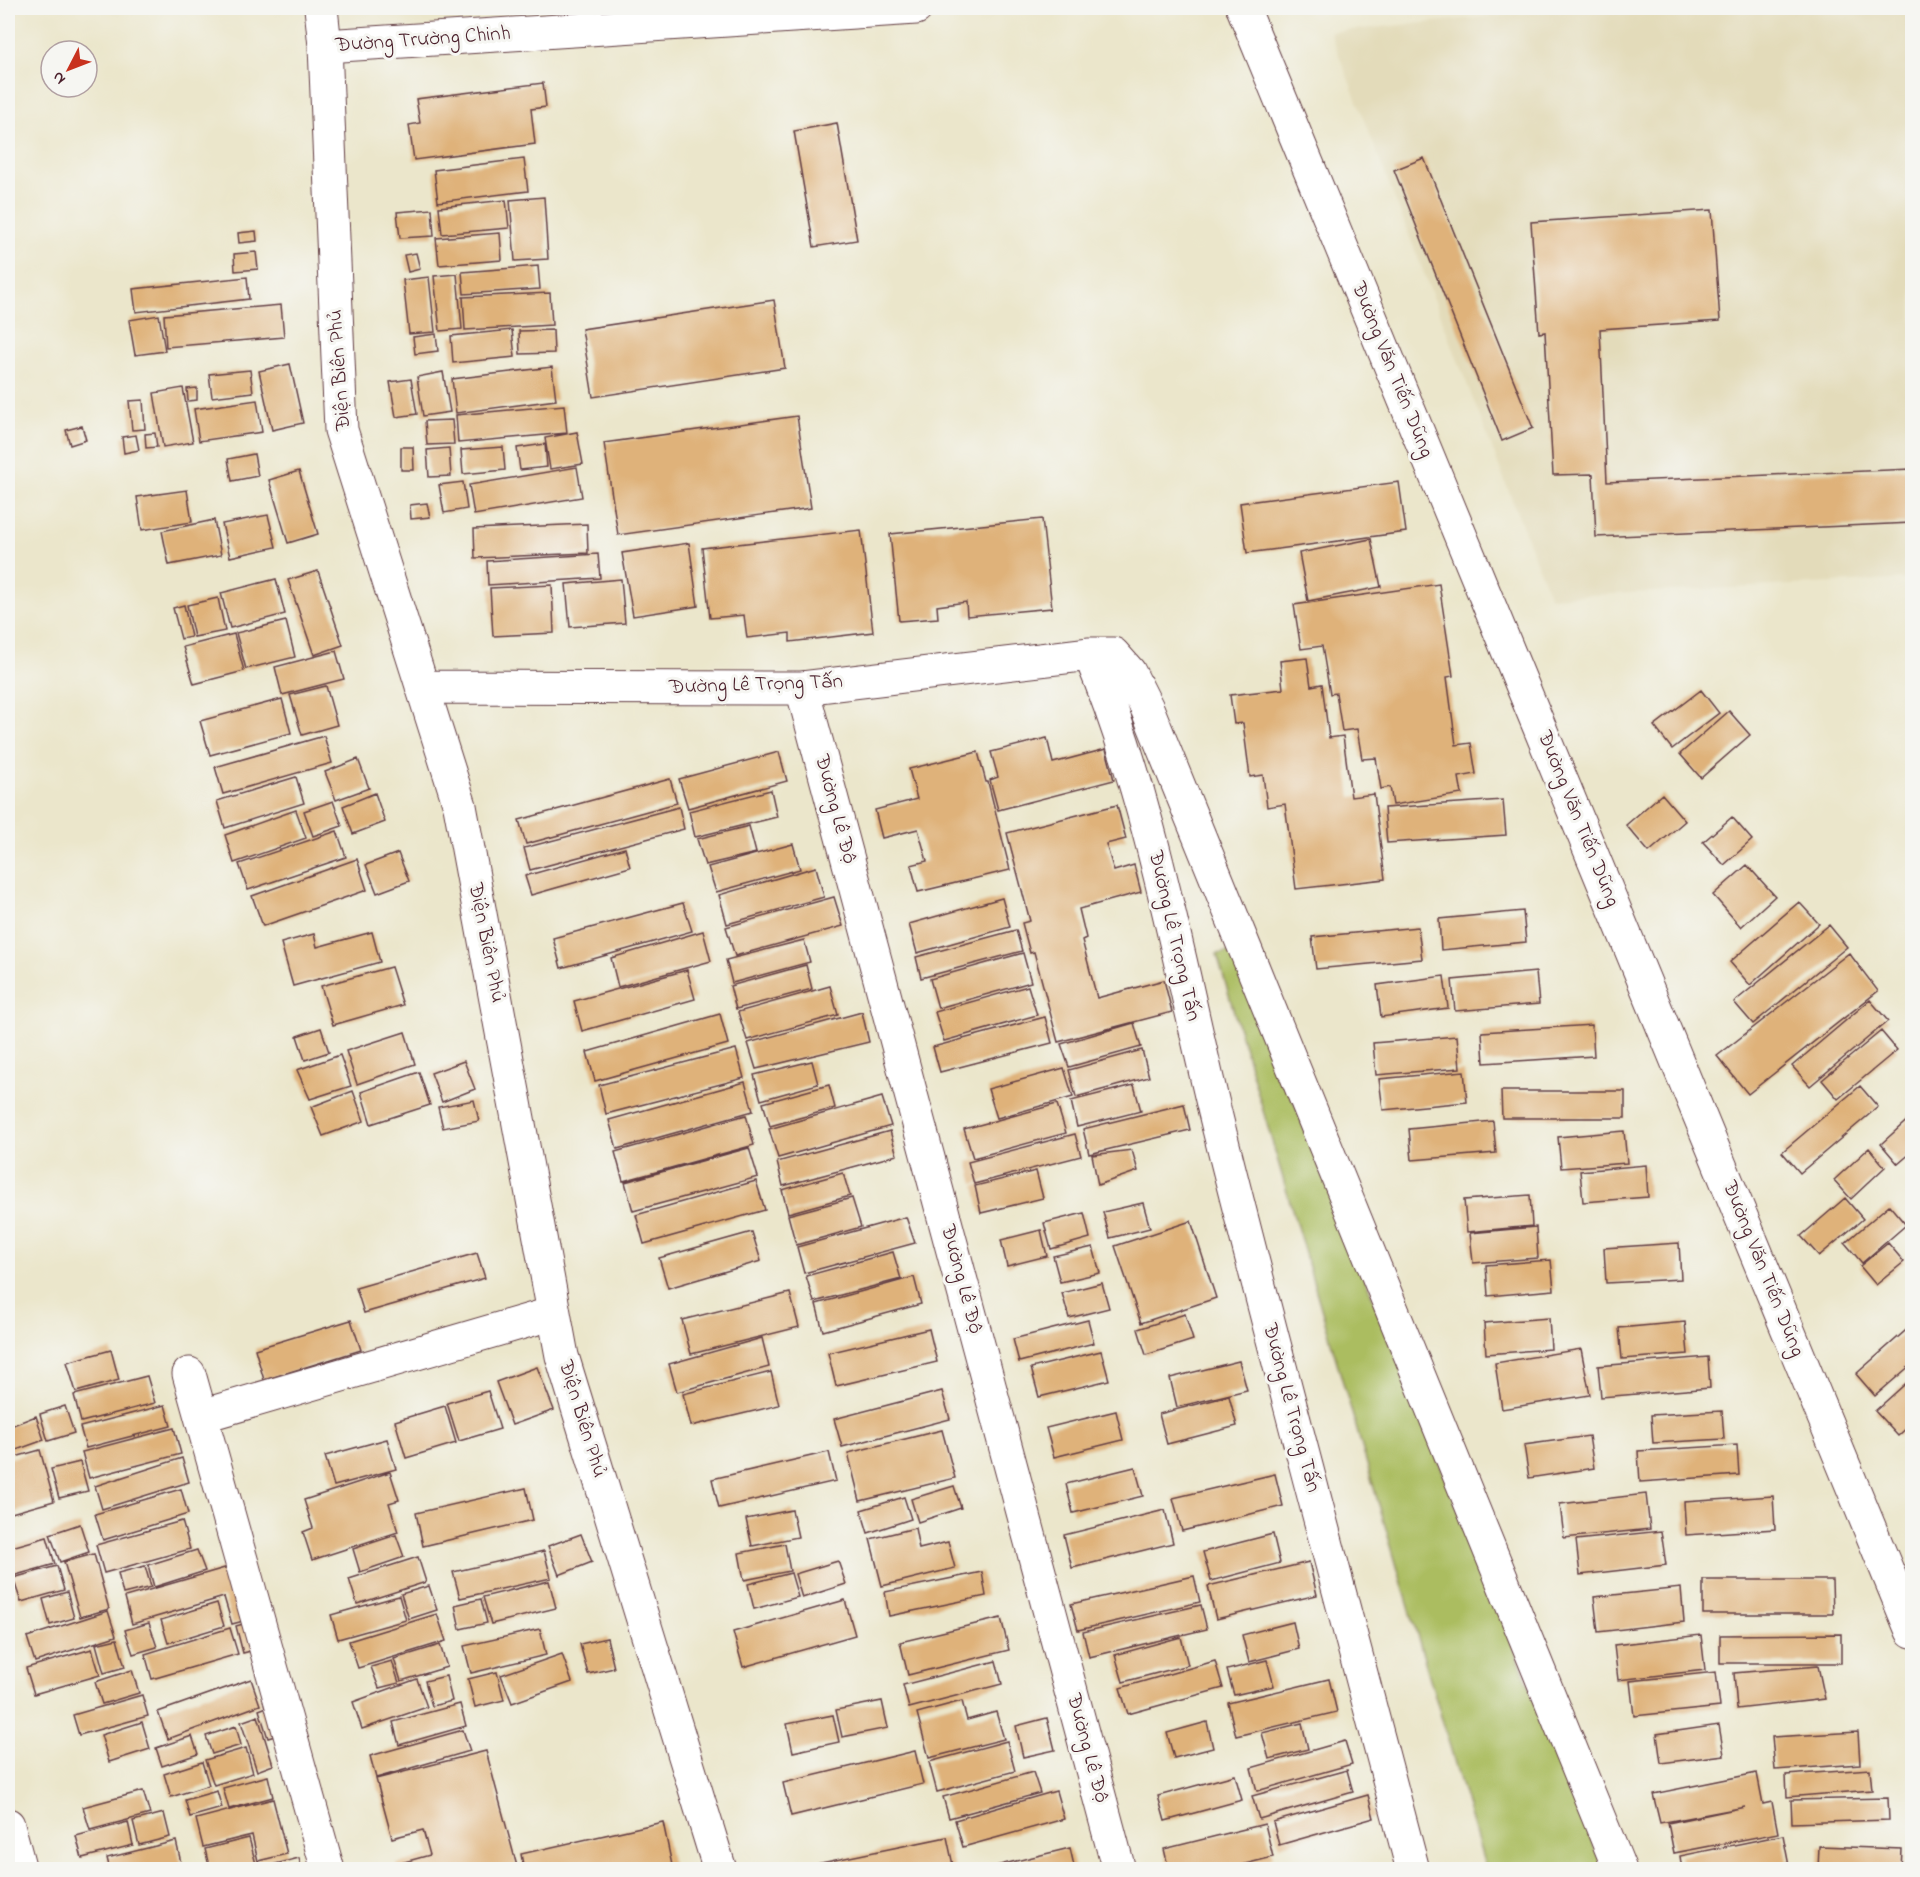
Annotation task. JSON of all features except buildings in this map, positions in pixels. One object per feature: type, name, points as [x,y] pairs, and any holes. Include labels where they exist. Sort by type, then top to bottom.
[{"type":"street","name":"Điện Biên Phủ","points":[[321,8],[325,46],[341,430],[460,806],[562,1356],[720,1869]]},
{"type":"street","name":"Đường Trường Chinh","points":[[325,46],[916,8]]},
{"type":"street","name":"Đường Văn Tiến Dũng","points":[[1243,8],[1912,1631]]},
{"type":"street","name":"Đường Lê Trọng Tấn","points":[[422,687],[802,688],[1090,654],[1104,689],[1145,814],[1280,1370],[1413,1869]]},
{"type":"street","points":[[1090,654],[1113,654],[1129,672],[1147,708],[1620,1869]]},
{"type":"street","name":"Đường Lê Độ","points":[[802,688],[1119,1869]]},
{"type":"street","points":[[201,1416],[554,1313]]},
{"type":"street","points":[[189,1374],[328,1869]]},
{"type":"street","points":[[8,1825],[20,1869]]},
{"type":"shaded area","points":[[1578,8],[1912,8],[1912,579],[1550,597],[1330,32]]},
{"type":"green space","points":[[1233,951],[1603,1869],[1486,1869],[1217,954]]}]
